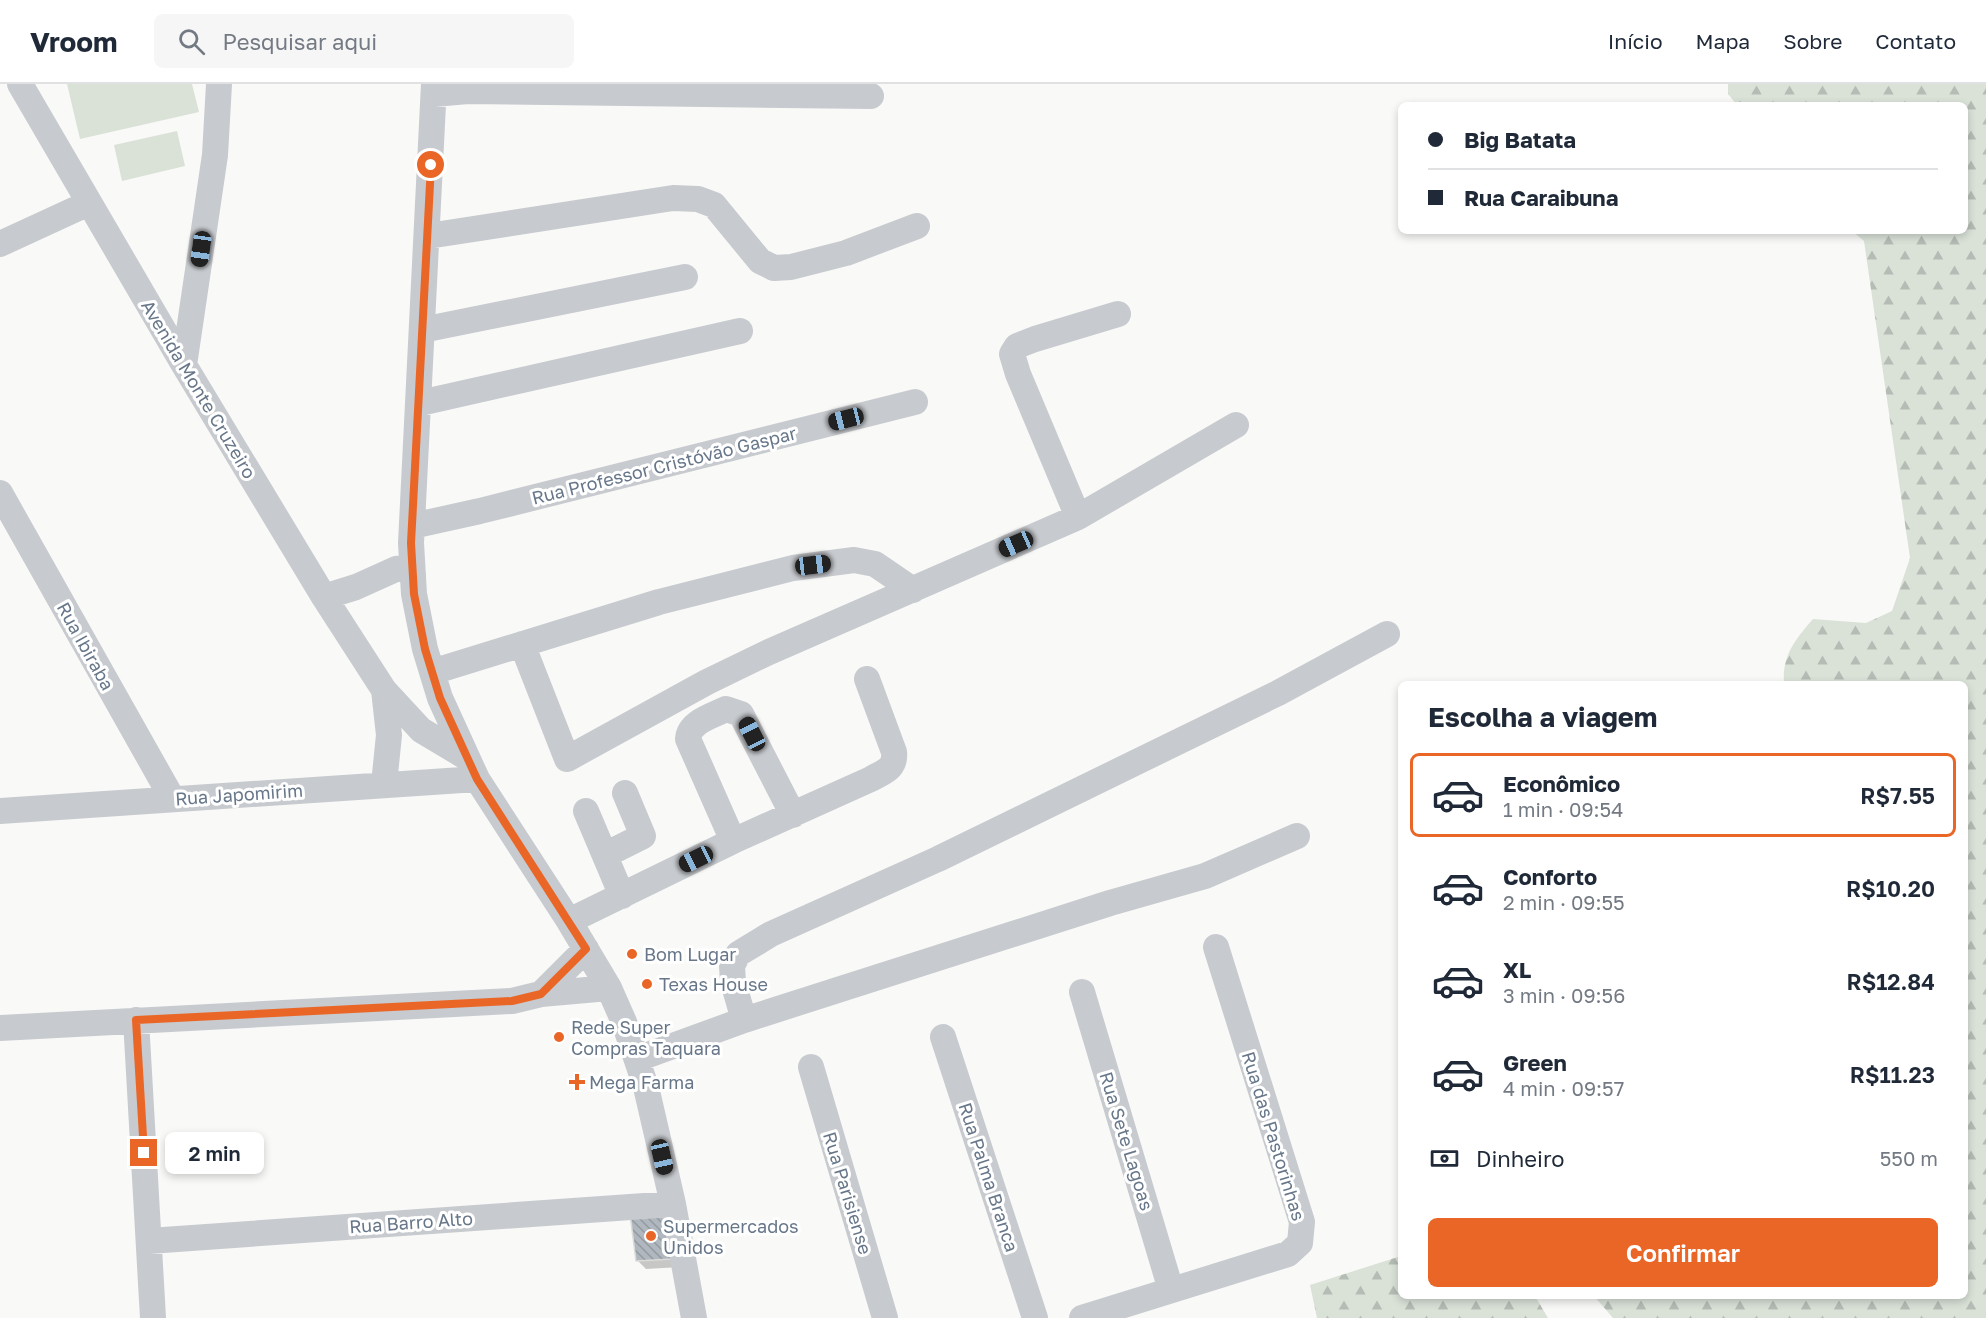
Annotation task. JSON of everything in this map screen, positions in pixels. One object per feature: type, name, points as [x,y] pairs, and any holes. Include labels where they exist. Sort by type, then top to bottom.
[{"type":"street","name":"Avenida Monte Cruzeiro","points":[[20,84],[184,365],[324,597],[384,690],[421,730],[472,768]]},
{"type":"street","points":[[184,365],[215,155],[219,84]]},
{"type":"street","points":[[694,1318],[673,1204],[637,1059],[609,988],[472,768],[440,698],[414,594],[405,572],[404,559],[412,535],[420,403],[434,89],[871,96]]},
{"type":"street","points":[[428,236],[673,198],[698,199],[714,205],[760,261],[774,268],[791,267],[846,253],[917,226]]},
{"type":"street","points":[[0,244],[89,203]]},
{"type":"street","points":[[422,330],[685,277]]},
{"type":"street","points":[[1078,517],[1018,374],[1012,354],[1017,346],[1035,339],[1118,314]]},
{"type":"street","points":[[420,403],[740,331]]},
{"type":"street","name":"Rua Professor Cristóvão Gaspar","points":[[412,535],[480,511],[915,402]]},
{"type":"street","points":[[522,644],[567,759],[625,725],[717,677],[1078,517],[1236,425]]},
{"type":"street","name":"Rua Ibiraba","points":[[0,493],[172,798]]},
{"type":"street","points":[[432,672],[659,602],[792,568],[854,560],[875,564],[913,590]]},
{"type":"street","points":[[324,597],[405,572]]},
{"type":"street","points":[[744,1020],[733,982],[732,966],[738,954],[771,934],[938,859],[1278,693],[1388,634]]},
{"type":"street","points":[[569,921],[892,767],[895,760],[894,752],[867,679]]},
{"type":"street","name":"Avenida Monte Cruzeiro","points":[[384,690],[389,735],[384,784]]},
{"type":"street","points":[[733,841],[688,739],[692,726],[726,709],[741,714],[793,815]]},
{"type":"street","name":"Rua Japomirim","points":[[0,811],[384,784],[472,768]]},
{"type":"street","points":[[604,855],[643,836],[625,793]]},
{"type":"street","points":[[586,811],[622,896]]},
{"type":"street","points":[[637,1059],[744,1020],[1110,903],[1205,876],[1297,836]]},
{"type":"street","name":"Rua das Pastorinhas","points":[[1082,1318],[1288,1254],[1300,1243],[1302,1222],[1216,947]]},
{"type":"street","points":[[541,994],[586,949]]},
{"type":"street","points":[[0,1028],[512,1001],[541,994],[609,988]]},
{"type":"street","name":"Rua Sete Lagoas","points":[[1082,993],[1171,1290]]},
{"type":"street","points":[[136,1020],[153,1318]]},
{"type":"street","name":"Rua Palma Branca","points":[[944,1037],[1035,1318]]},
{"type":"street","name":"Rua Parisiense","points":[[810,1067],[885,1318]]},
{"type":"street","name":"Rua Barro Alto","points":[[149,1241],[673,1204]]},
{"type":"green space","points":[[67,84],[192,84],[199,112],[80,139]]},
{"type":"green space","points":[[1728,84],[1986,84],[1986,1318],[1613,1318],[1597,1299],[1968,1299],[1968,681],[1784,681],[1784,674],[1791,648],[1813,619],[1866,623],[1892,611],[1910,558],[1864,241],[1856,234],[1968,234],[1968,102],[1735,102],[1728,94]]},
{"type":"green space","points":[[177,131],[185,166],[122,181],[114,145]]},
{"type":"green space","points":[[1398,1257],[1398,1299],[1537,1299],[1548,1318],[1317,1318],[1310,1285]]},
{"type":"building","name":"Supermercados Unidos","points":[[666,1212],[673,1259],[636,1261],[630,1214]]},
{"type":"place","name":"Bom Lugar","points":[[632,954]]},
{"type":"place","name":"Texas House","points":[[647,984]]},
{"type":"place","name":"Rede Super Compras Taquara","points":[[559,1037]]},
{"type":"place","name":"Mega Farma","points":[[577,1082]]},
{"type":"place","name":"Supermercados Unidos","points":[[651,1236]]},
{"type":"route","points":[[144,1153],[136,1020],[512,1001],[541,994],[586,949],[477,779],[466,757],[440,698],[425,649],[414,594],[411,543],[431,165]]}]
